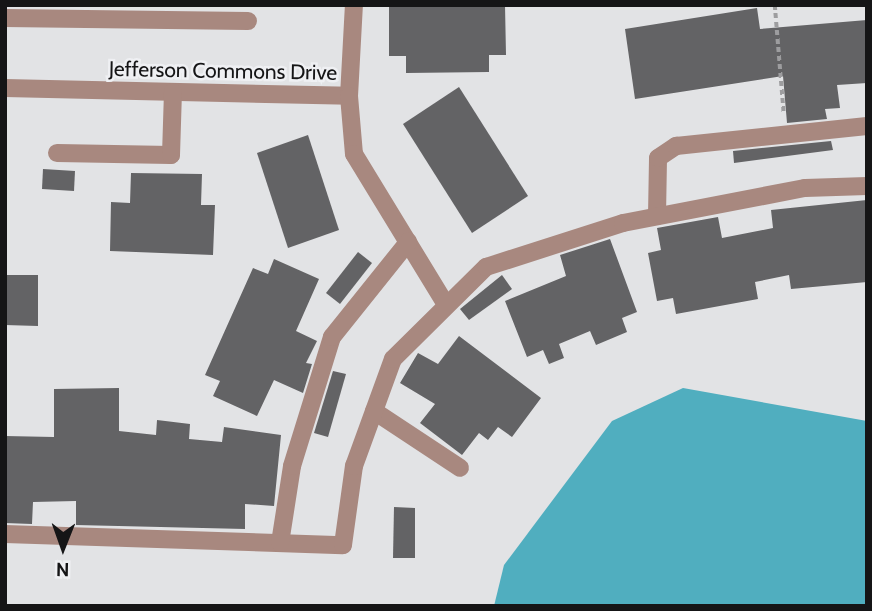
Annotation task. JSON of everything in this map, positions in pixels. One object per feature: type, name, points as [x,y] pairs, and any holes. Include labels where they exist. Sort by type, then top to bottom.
[{"type":"street","name":"Jefferson Commons Drive","points":[[5,88],[349,96],[354,5]]},
{"type":"street","points":[[5,18],[248,20]]},
{"type":"street","points":[[57,153],[171,155],[173,92]]},
{"type":"street","points":[[349,96],[354,154],[445,303]]},
{"type":"street","points":[[657,216],[658,158],[676,146],[867,126]]},
{"type":"street","points":[[5,534],[343,545],[354,466],[393,359],[445,303],[486,267],[657,216],[805,188],[867,186]]},
{"type":"street","points":[[280,543],[292,466],[332,337],[408,242]]},
{"type":"street","points":[[374,411],[460,468]]},
{"type":"path","points":[[775,5],[786,135]]},
{"type":"water","points":[[683,388],[867,421],[867,606],[494,606],[504,565],[612,421]]},
{"type":"building","points":[[505,5],[506,55],[489,55],[489,72],[406,73],[406,56],[389,56],[389,6]]},
{"type":"building","points":[[757,8],[760,29],[867,20],[867,83],[837,85],[840,108],[825,109],[827,119],[787,123],[783,76],[635,99],[625,29]]},
{"type":"building","points":[[459,87],[528,196],[472,233],[403,124]]},
{"type":"building","points":[[308,135],[339,230],[288,248],[257,153]]},
{"type":"building","points":[[831,141],[833,150],[734,163],[733,151]]},
{"type":"building","points":[[43,169],[75,171],[74,191],[42,189]]},
{"type":"building","points":[[131,173],[202,174],[201,205],[215,205],[213,255],[110,251],[111,202],[130,203]]},
{"type":"building","points":[[867,200],[867,282],[791,289],[789,275],[755,282],[758,299],[676,314],[673,298],[657,301],[648,253],[661,250],[657,228],[718,217],[722,238],[773,228],[771,210]]},
{"type":"building","points":[[610,239],[637,312],[622,318],[627,332],[596,345],[590,331],[559,344],[564,358],[549,364],[543,350],[527,357],[505,301],[566,276],[560,255]]},
{"type":"building","points":[[358,252],[372,263],[340,304],[326,293]]},
{"type":"building","points":[[274,259],[319,279],[296,331],[317,341],[306,363],[312,364],[303,393],[274,380],[257,416],[213,396],[220,381],[205,375],[253,268],[268,274]]},
{"type":"building","points":[[5,275],[38,275],[38,326],[5,325]]},
{"type":"building","points":[[502,275],[512,289],[469,320],[460,309]]},
{"type":"building","points":[[459,336],[541,398],[512,437],[498,427],[488,440],[479,433],[462,455],[420,423],[435,404],[400,383],[418,353],[438,364]]},
{"type":"building","points":[[333,371],[346,374],[328,437],[314,433]]},
{"type":"building","points":[[119,388],[119,431],[156,435],[157,420],[190,424],[189,439],[222,442],[224,427],[281,435],[274,506],[245,504],[245,529],[76,525],[76,501],[33,502],[32,524],[5,523],[5,436],[54,437],[54,389]]},
{"type":"building","points":[[394,507],[415,508],[415,558],[393,558]]}]
